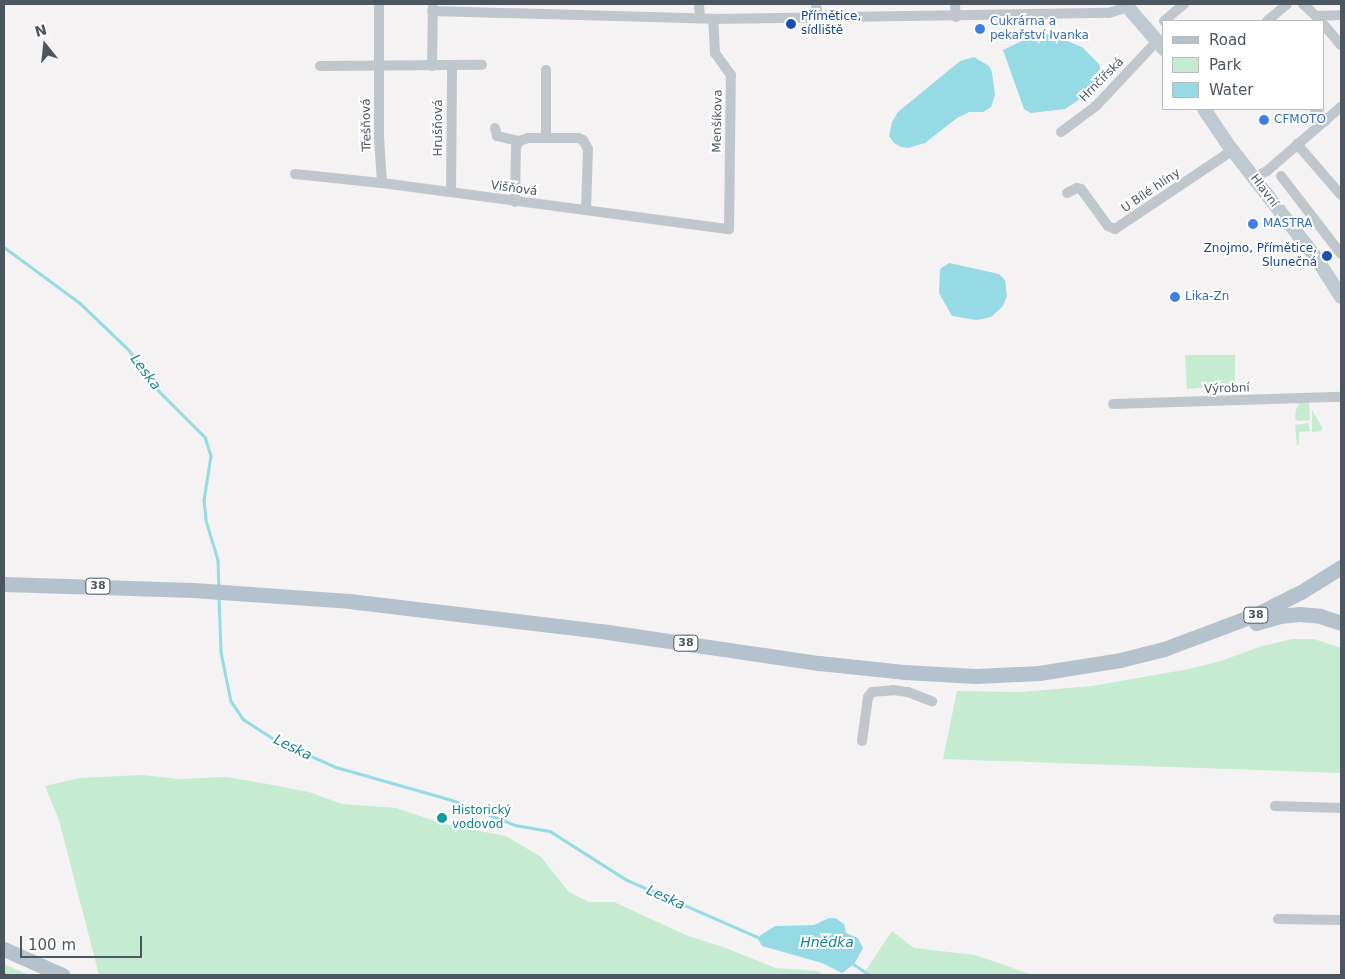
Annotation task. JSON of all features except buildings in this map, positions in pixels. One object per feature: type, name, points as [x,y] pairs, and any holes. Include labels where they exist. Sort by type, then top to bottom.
[{"type":"main road","points":[[1126,5],[1157,41]]},
{"type":"main road","name":"Hlavní","points":[[1205,110],[1316,259],[1341,297]]},
{"type":"main road","name":"38","points":[[4,584],[232,592],[469,614],[819,663],[904,672],[976,676],[1039,673],[1120,660],[1164,649],[1203,636],[1257,614],[1301,592],[1341,567]]},
{"type":"main road","points":[[1164,649],[1199,645],[1280,616],[1310,615],[1341,623]]},
{"type":"main road","points":[[4,949],[62,975]]},
{"type":"street","name":"Třešňová","points":[[379,4],[379,137],[382,183]]},
{"type":"street","points":[[606,4],[608,14]]},
{"type":"street","points":[[699,4],[700,18]]},
{"type":"street","points":[[816,4],[818,17]]},
{"type":"street","points":[[955,4],[956,17]]},
{"type":"street","name":"Hrnčířská","points":[[1165,20],[1184,4]]},
{"type":"street","points":[[1268,20],[1287,4]]},
{"type":"street","points":[[1303,4],[1318,19],[1341,15]]},
{"type":"street","points":[[432,66],[433,7],[713,19],[956,17],[1109,13],[1126,5]]},
{"type":"street","name":"Menšíkova","points":[[713,19],[715,53],[731,75],[729,229]]},
{"type":"street","points":[[1325,26],[1341,45]]},
{"type":"street","name":"Hrnčířská","points":[[1061,132],[1096,106],[1157,41],[1162,27]]},
{"type":"street","name":"Hrušňová","points":[[451,192],[452,65]]},
{"type":"street","points":[[320,66],[482,65]]},
{"type":"street","points":[[546,70],[546,137]]},
{"type":"street","points":[[1254,178],[1267,171],[1341,107]]},
{"type":"street","points":[[1316,110],[1326,121]]},
{"type":"street","points":[[495,128],[497,136],[519,140],[546,137],[578,138],[586,144],[586,210]]},
{"type":"street","points":[[515,202],[516,147],[519,140]]},
{"type":"street","points":[[1297,144],[1341,195]]},
{"type":"street","name":"U Bílé hlíny","points":[[1067,193],[1077,188],[1081,189],[1108,226],[1115,229],[1233,150]]},
{"type":"street","name":"Višňová","points":[[295,174],[382,183],[729,229]]},
{"type":"street","points":[[1281,176],[1341,254]]},
{"type":"street","name":"Výrobní","points":[[1113,404],[1341,397]]},
{"type":"street","points":[[862,741],[868,697],[872,692],[900,691],[932,701]]},
{"type":"street","points":[[1275,806],[1341,808]]},
{"type":"street","points":[[1278,918],[1341,920]]},
{"type":"green space","points":[[1185,355],[1235,355],[1235,385],[1187,389]]},
{"type":"green space","points":[[1300,402],[1309,402],[1310,420],[1298,421],[1295,419],[1296,410]]},
{"type":"green space","points":[[1312,410],[1322,427],[1322,431],[1312,432]]},
{"type":"green space","points":[[1308,423],[1310,431],[1299,432],[1299,445],[1297,445],[1295,425]]},
{"type":"green space","points":[[1292,639],[1314,639],[1341,648],[1341,773],[943,759],[957,691],[1021,692],[1092,686],[1189,669],[1221,661],[1262,646]]},
{"type":"green space","points":[[142,775],[179,779],[226,777],[262,783],[309,792],[342,804],[396,808],[444,824],[506,836],[541,857],[569,892],[589,902],[614,902],[688,936],[726,948],[776,968],[817,971],[824,975],[99,975],[59,820],[45,786],[79,778]]},
{"type":"green space","points":[[892,931],[914,948],[975,955],[1033,975],[863,975]]},
{"type":"green space","points":[[4,964],[29,975],[4,975]]},
{"type":"water","points":[[1049,34],[1082,47],[1099,64],[1102,76],[1096,88],[1065,109],[1031,113],[1024,109],[1003,50],[1030,37]]},
{"type":"water","points":[[974,57],[989,66],[992,72],[995,95],[991,107],[983,112],[969,112],[957,118],[925,143],[908,148],[894,143],[889,136],[892,122],[898,112],[960,61]]},
{"type":"water","points":[[949,263],[999,274],[1005,280],[1007,296],[1003,306],[991,317],[977,320],[952,316],[939,293],[940,269]]},
{"type":"water","name":"Hnědka","points":[[829,918],[835,918],[844,924],[846,933],[858,938],[863,948],[854,964],[842,973],[822,963],[762,946],[758,939],[775,926],[814,925]]},
{"type":"waterway","name":"Leska","points":[[4,247],[80,303],[129,350],[155,387],[205,437],[211,456],[204,500],[206,520],[218,560],[219,586]]},
{"type":"waterway","name":"Leska","points":[[219,597],[221,652],[231,701],[243,719],[277,741],[336,767],[452,800],[515,825],[550,831],[627,880],[760,938]]},
{"type":"waterway","name":"Leska","points":[[852,963],[870,975]]},
{"type":"place","name":"Přímětice, sídliště","points":[[791,24]]},
{"type":"place","name":"Cukrárna a pekařství Ivanka","points":[[980,29]]},
{"type":"place","name":"CFMOTO","points":[[1264,120]]},
{"type":"place","name":"MASTRA","points":[[1253,224]]},
{"type":"place","name":"Znojmo, Přímětice, Slunečná","points":[[1327,256]]},
{"type":"place","name":"Lika-Zn","points":[[1175,297]]},
{"type":"place","name":"Historický vodovod","points":[[442,818]]}]
